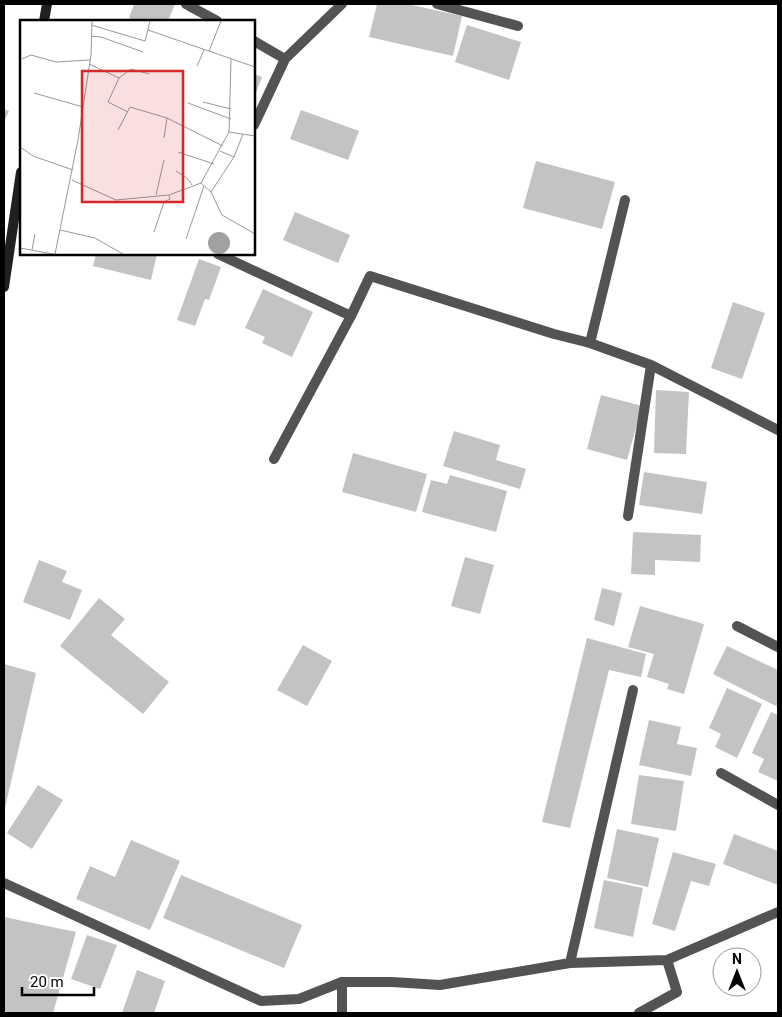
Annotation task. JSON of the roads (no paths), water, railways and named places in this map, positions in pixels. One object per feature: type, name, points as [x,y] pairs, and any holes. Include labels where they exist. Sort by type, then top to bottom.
[{"type":"main road","points":[[44,20],[47,4]]},
{"type":"main road","points":[[4,287],[20,178]]},
{"type":"street","points":[[186,4],[216,20]]},
{"type":"street","points":[[255,123],[286,59],[342,4]]},
{"type":"street","points":[[437,4],[518,26]]},
{"type":"street","points":[[255,42],[286,59]]},
{"type":"street","points":[[590,343],[625,200]]},
{"type":"street","points":[[220,255],[351,316]]},
{"type":"street","points":[[274,459],[351,316],[370,276],[590,343],[651,366],[778,430]]},
{"type":"street","points":[[628,516],[651,366]]},
{"type":"street","points":[[737,626],[778,647]]},
{"type":"street","points":[[570,963],[633,690]]},
{"type":"street","points":[[721,773],[778,805]]},
{"type":"street","points":[[4,883],[261,1001],[300,999],[342,982],[392,982],[440,985],[570,963],[667,960],[778,912]]},
{"type":"street","points":[[639,1013],[677,992],[667,960]]},
{"type":"street","points":[[342,982],[342,1013]]}]
